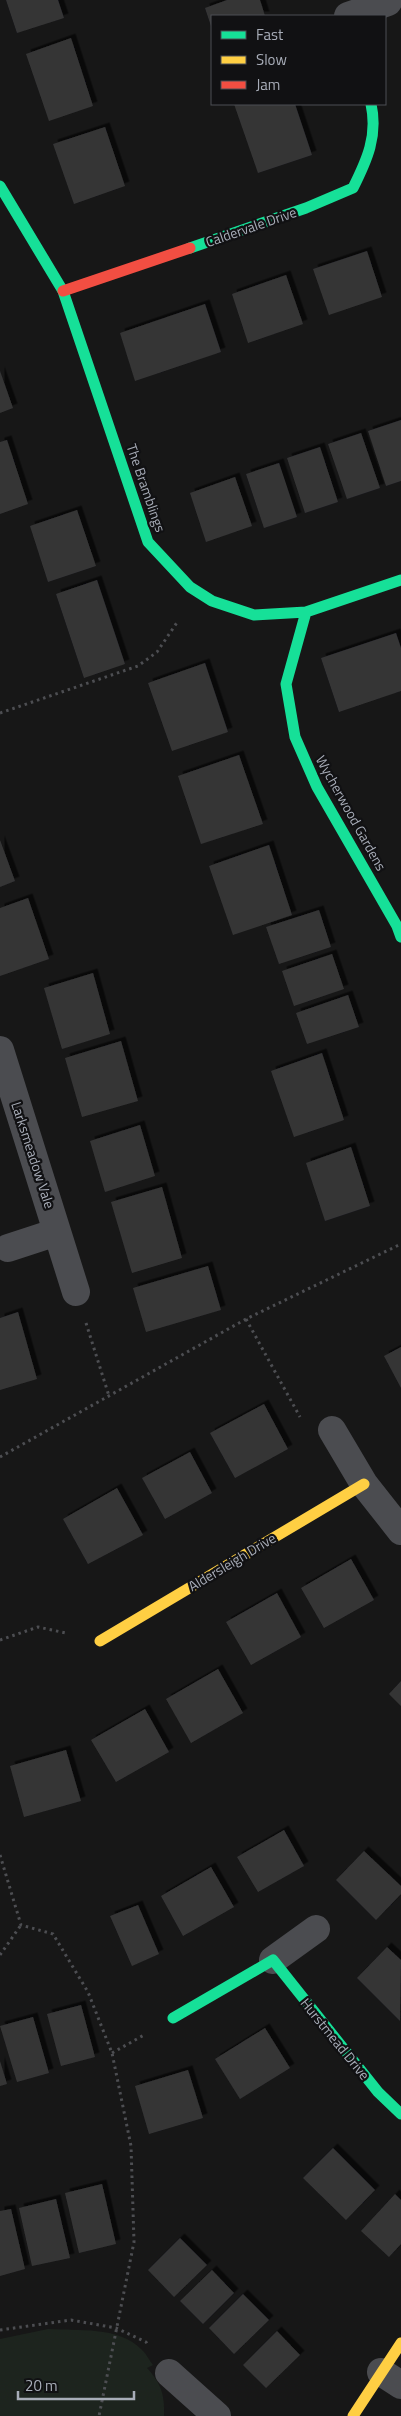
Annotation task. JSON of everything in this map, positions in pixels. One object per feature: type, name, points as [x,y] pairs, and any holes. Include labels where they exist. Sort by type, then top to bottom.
[{"type":"street","points":[[339,0],[344,15]]},
{"type":"street","points":[[351,15],[388,2]]},
{"type":"street","name":"Caldervale Drive","points":[[63,291],[306,208],[353,188],[372,150],[376,120],[371,105]]},
{"type":"street","name":"The Bramblings","points":[[0,186],[63,291],[148,542],[190,587],[212,601],[254,614],[306,612],[401,580]]},
{"type":"street","name":"Wycherwood Gardens","points":[[306,612],[286,684],[295,737],[317,787],[397,926],[401,937]]},
{"type":"street","name":"Larksmeadow Vale","points":[[0,1050],[76,1292]]},
{"type":"street","points":[[8,1248],[57,1232]]},
{"type":"street","points":[[332,1430],[364,1484],[401,1531]]},
{"type":"street","name":"Aldersleigh Drive","points":[[100,1641],[364,1484]]},
{"type":"street","points":[[172,2018],[273,1960],[316,1929]]},
{"type":"street","name":"Hurstmead Drive","points":[[273,1960],[378,2092],[401,2114]]},
{"type":"street","points":[[353,2416],[391,2379],[401,2343]]},
{"type":"street","points":[[169,2373],[210,2414]]},
{"type":"path","points":[[0,713],[138,666],[157,652],[178,622],[190,587]]},
{"type":"path","points":[[0,1457],[246,1319],[401,1244]]},
{"type":"path","points":[[76,1292],[109,1396]]},
{"type":"path","points":[[246,1319],[314,1441],[332,1430]]},
{"type":"path","points":[[0,1640],[38,1626],[100,1641]]},
{"type":"path","points":[[0,1855],[21,1925]]},
{"type":"path","points":[[0,1955],[21,1925]]},
{"type":"path","points":[[21,1925],[53,1934],[88,1992],[112,2053],[131,2146],[134,2242],[99,2416]]},
{"type":"path","points":[[0,2330],[71,2320],[116,2328],[146,2342],[169,2373]]},
{"type":"shaded area","points":[[48,2329],[97,2331],[121,2336],[132,2342],[143,2351],[153,2365],[147,2368],[156,2379],[161,2390],[164,2402],[164,2416],[0,2416],[0,2339]]},
{"type":"building","points":[[6,0],[58,0],[64,18],[17,33]]},
{"type":"building","points":[[227,0],[260,0],[265,15],[211,15],[211,26],[205,8]]},
{"type":"building","points":[[71,38],[93,106],[49,121],[26,54]]},
{"type":"building","points":[[234,105],[295,105],[312,155],[258,173]]},
{"type":"building","points":[[105,127],[125,186],[74,204],[53,144]]},
{"type":"building","points":[[367,251],[382,297],[329,315],[313,269]]},
{"type":"building","points":[[286,275],[303,324],[248,343],[232,294]]},
{"type":"building","points":[[205,304],[221,352],[135,381],[120,333]]},
{"type":"building","points":[[0,371],[13,408],[0,413]]},
{"type":"building","points":[[401,420],[401,481],[386,486],[368,431]]},
{"type":"building","points":[[361,433],[380,488],[347,499],[328,444]]},
{"type":"building","points":[[7,440],[28,504],[0,514],[0,442]]},
{"type":"building","points":[[320,447],[338,502],[305,513],[287,458]]},
{"type":"building","points":[[279,463],[297,517],[264,528],[246,474]]},
{"type":"building","points":[[235,477],[252,526],[206,542],[190,493]]},
{"type":"building","points":[[77,510],[96,566],[48,582],[30,526]]},
{"type":"building","points":[[97,580],[125,664],[84,678],[56,594]]},
{"type":"building","points":[[396,633],[401,648],[401,691],[339,712],[321,658]]},
{"type":"building","points":[[205,663],[228,732],[172,751],[148,683]]},
{"type":"building","points":[[239,755],[263,824],[201,844],[178,776]]},
{"type":"building","points":[[0,840],[15,881],[0,887]]},
{"type":"building","points":[[269,845],[292,915],[233,935],[209,866]]},
{"type":"building","points":[[28,898],[49,959],[0,976],[0,908]]},
{"type":"building","points":[[319,910],[331,947],[279,964],[266,927]]},
{"type":"building","points":[[332,954],[344,989],[294,1006],[282,971]]},
{"type":"building","points":[[93,973],[110,1034],[62,1049],[44,988]]},
{"type":"building","points":[[348,995],[359,1027],[307,1044],[296,1013]]},
{"type":"building","points":[[121,1041],[138,1101],[82,1117],[65,1058]]},
{"type":"building","points":[[322,1053],[344,1120],[294,1137],[271,1071]]},
{"type":"building","points":[[140,1125],[155,1176],[105,1192],[90,1141]]},
{"type":"building","points":[[351,1147],[370,1206],[325,1221],[306,1163]]},
{"type":"building","points":[[162,1187],[182,1258],[132,1273],[111,1202]]},
{"type":"building","points":[[208,1266],[221,1310],[146,1332],[133,1288]]},
{"type":"building","points":[[18,1312],[37,1379],[0,1390],[0,1318]]},
{"type":"building","points":[[401,1347],[401,1388],[384,1356]]},
{"type":"building","points":[[264,1404],[288,1449],[235,1478],[210,1433]]},
{"type":"building","points":[[190,1452],[212,1493],[165,1519],[142,1478]]},
{"type":"building","points":[[117,1488],[143,1535],[88,1564],[63,1519]]},
{"type":"building","points":[[351,1559],[374,1600],[324,1628],[301,1588]]},
{"type":"building","points":[[277,1593],[301,1637],[251,1665],[226,1622]]},
{"type":"building","points":[[218,1669],[243,1713],[191,1743],[166,1699]]},
{"type":"building","points":[[401,1681],[401,1706],[389,1694]]},
{"type":"building","points":[[145,1709],[169,1752],[116,1782],[91,1740]]},
{"type":"building","points":[[66,1750],[81,1801],[24,1817],[10,1766]]},
{"type":"building","points":[[284,1830],[304,1866],[258,1892],[237,1857]]},
{"type":"building","points":[[364,1851],[401,1886],[401,1894],[376,1920],[336,1880]]},
{"type":"building","points":[[211,1867],[234,1907],[183,1936],[161,1896]]},
{"type":"building","points":[[138,1905],[159,1954],[132,1966],[110,1916]]},
{"type":"building","points":[[387,1947],[401,1960],[400,2021],[357,1978]]},
{"type":"building","points":[[81,2005],[95,2057],[61,2066],[47,2014]]},
{"type":"building","points":[[33,2017],[49,2073],[17,2082],[0,2026]]},
{"type":"building","points":[[265,2028],[290,2068],[240,2099],[215,2059]]},
{"type":"building","points":[[0,2061],[7,2084],[0,2086]]},
{"type":"building","points":[[188,2070],[203,2118],[149,2134],[135,2086]]},
{"type":"building","points":[[333,2148],[375,2190],[346,2220],[303,2178]]},
{"type":"building","points":[[102,2184],[116,2244],[79,2253],[65,2193]]},
{"type":"building","points":[[395,2194],[401,2200],[401,2244],[389,2257],[361,2231]]},
{"type":"building","points":[[56,2199],[70,2258],[32,2266],[19,2208]]},
{"type":"building","points":[[11,2209],[25,2269],[0,2276],[0,2211]]},
{"type":"building","points":[[180,2238],[207,2265],[174,2297],[148,2270]]},
{"type":"building","points":[[212,2270],[234,2293],[203,2324],[180,2301]]},
{"type":"building","points":[[243,2294],[269,2320],[234,2354],[209,2328]]},
{"type":"building","points":[[277,2331],[300,2355],[266,2388],[243,2365]]},
{"type":"traffic: fast","points":[[190,248],[306,208],[353,188],[370,148],[373,127],[371,105]]},
{"type":"traffic: fast","points":[[0,186],[63,291],[148,542],[190,587],[212,601],[254,615],[306,612],[401,580]]},
{"type":"traffic: fast","points":[[306,612],[286,684],[295,737],[317,787],[397,926],[401,937]]},
{"type":"traffic: fast","points":[[173,2018],[273,1960],[378,2092],[401,2114]]},
{"type":"traffic: slow","points":[[100,1641],[364,1484]]},
{"type":"traffic: slow","points":[[353,2416],[401,2343]]},
{"type":"traffic: jam","points":[[63,291],[190,248]]}]
